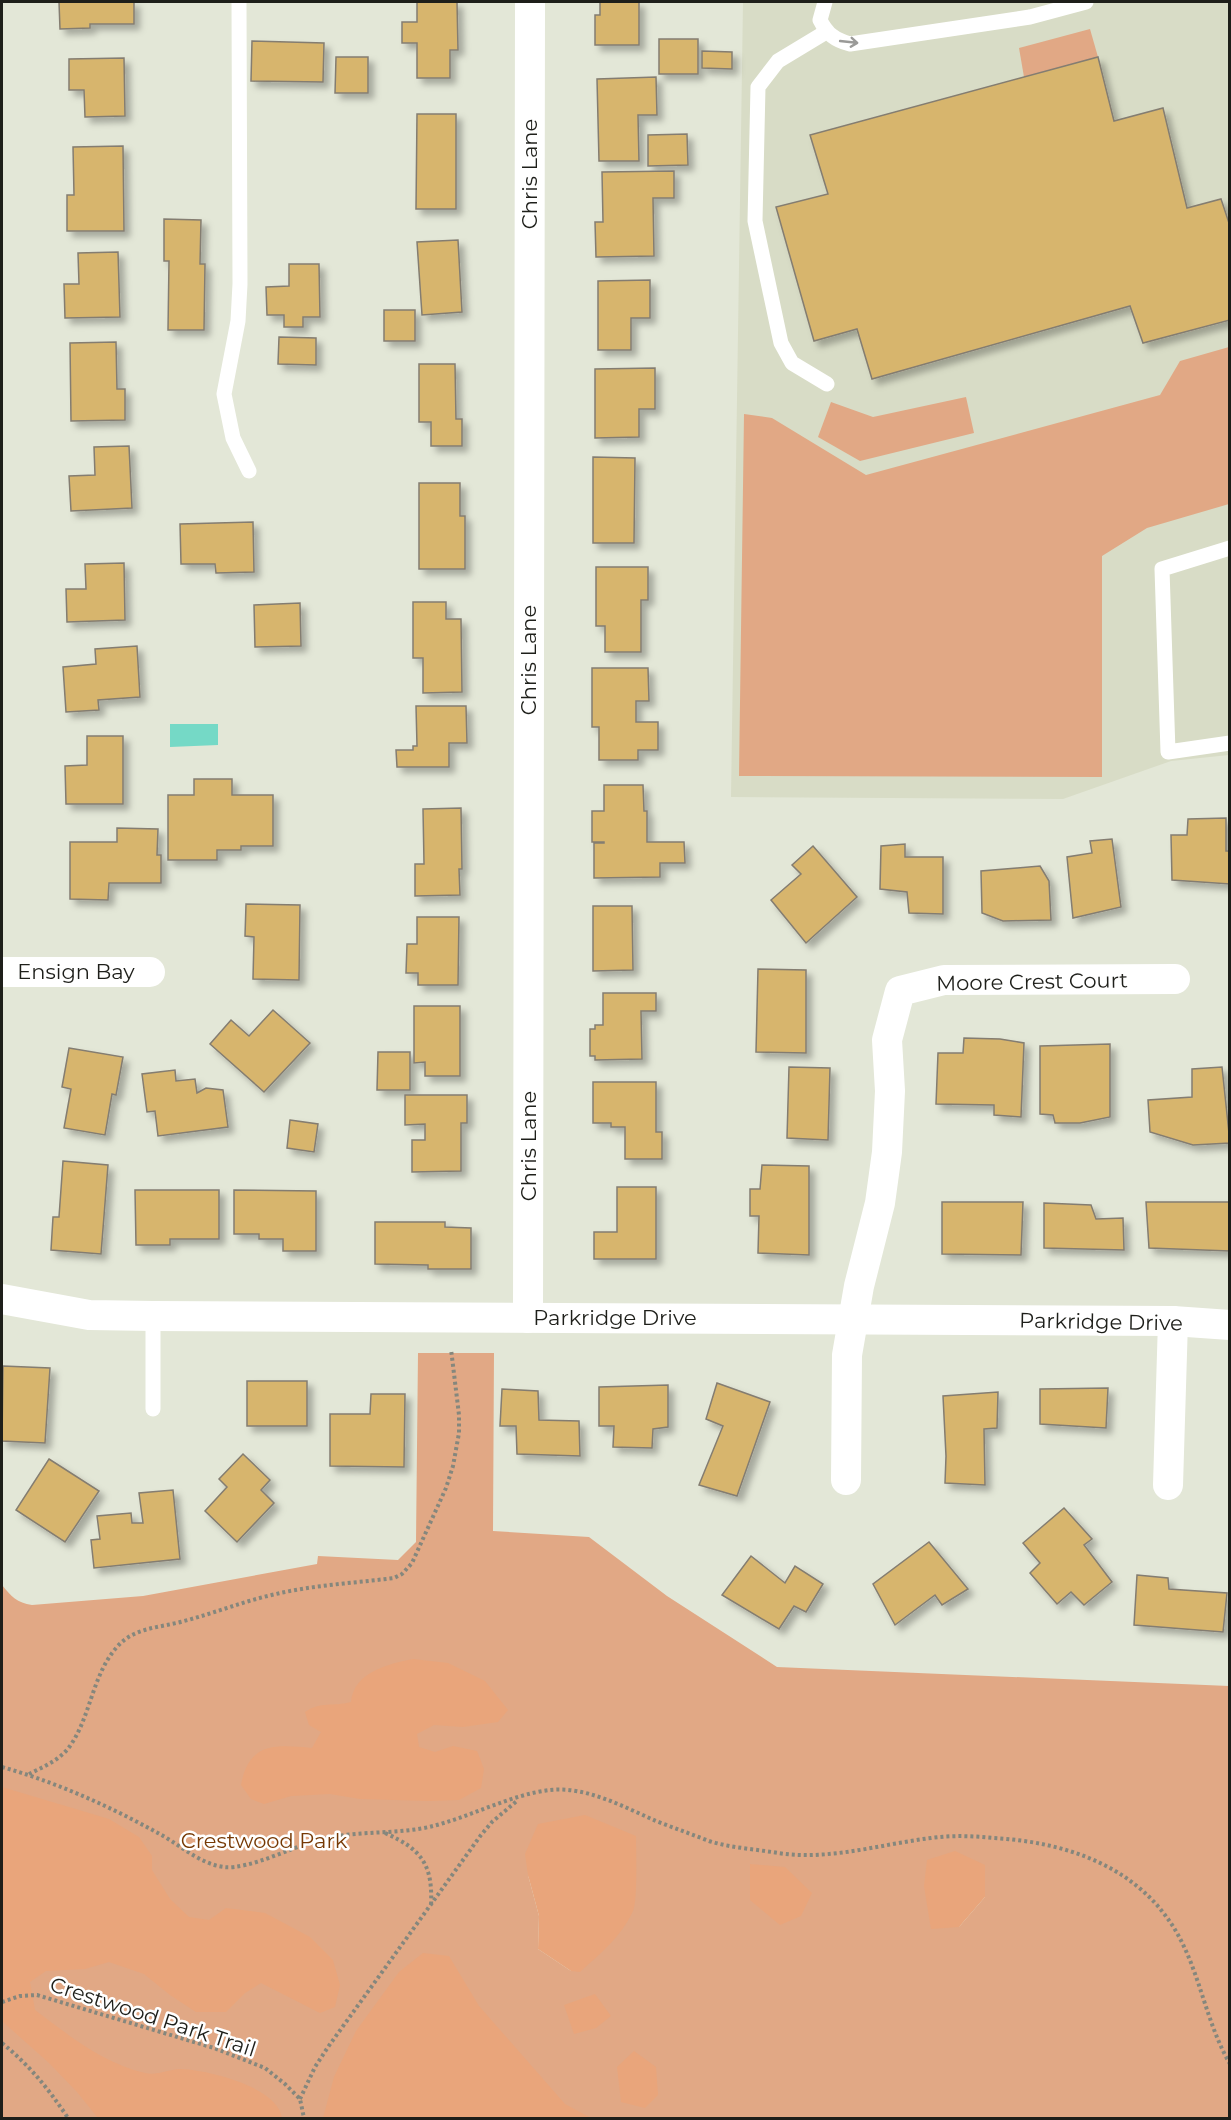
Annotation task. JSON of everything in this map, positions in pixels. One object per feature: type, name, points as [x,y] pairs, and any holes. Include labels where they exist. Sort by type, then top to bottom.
[{"type":"street","name":"Chris Lane","points":[[528,1318],[530,2]]},
{"type":"street","name":"Ensign Bay","points":[[2,972],[150,972]]},
{"type":"street","name":"Moore Crest Court","points":[[854,1320],[859,1286],[880,1203],[887,1152],[890,1090],[887,1040],[900,991],[944,980],[1175,979]]},
{"type":"street","name":"Parkridge Drive","points":[[2,1299],[89,1315],[1173,1321],[1230,1325]]},
{"type":"street","points":[[846,1480],[847,1355],[854,1320]]},
{"type":"street","points":[[1168,1485],[1173,1321]]},
{"type":"lane","points":[[239,2],[240,284],[238,321],[224,394],[233,438],[249,471]]},
{"type":"lane","points":[[825,2],[820,20],[826,32],[839,41],[850,44],[1030,17],[1086,2]]},
{"type":"lane","points":[[826,32],[778,61],[758,87],[755,221],[781,343],[792,363],[827,384]]},
{"type":"lane","points":[[1230,548],[1162,569],[1168,752],[1230,743]]},
{"type":"lane","points":[[153,1316],[153,1409]]},
{"type":"path","points":[[28,1775],[55,1760],[69,1747],[77,1734],[108,1657],[128,1636],[278,1593],[394,1578],[402,1574],[412,1563],[446,1488],[455,1459],[459,1415],[451,1349]]},
{"type":"path","points":[[2,1767],[93,1800],[208,1862],[230,1868],[342,1834],[423,1828],[450,1822],[550,1790],[576,1792],[608,1800],[713,1842],[787,1854],[833,1852],[962,1836],[1033,1841],[1078,1853],[1114,1870],[1133,1881],[1149,1896],[1174,1927],[1196,1976],[1217,2038],[1230,2064]]},
{"type":"path","points":[[304,2118],[300,2099],[315,2067],[328,2047],[481,1835],[492,1822],[521,1798]]},
{"type":"path","points":[[383,1832],[413,1847],[426,1865],[430,1879],[431,1906]]},
{"type":"path","name":"Crestwood Park Trail","points":[[2,2002],[20,1996],[36,1995],[214,2048],[265,2068],[300,2099]]},
{"type":"path","points":[[2,2043],[46,2085],[69,2118]]},
{"type":"shaded area","points":[[743,2],[1229,2],[1229,755],[1171,761],[1063,799],[731,797]]},
{"type":"shaded area","points":[[413,1659],[448,1663],[485,1681],[508,1710],[498,1722],[463,1727],[434,1725],[417,1734],[419,1747],[435,1752],[453,1746],[477,1751],[484,1769],[481,1788],[459,1800],[360,1799],[330,1794],[291,1796],[264,1804],[251,1799],[241,1785],[245,1771],[258,1753],[276,1747],[312,1748],[321,1732],[309,1725],[305,1712],[316,1706],[351,1702],[358,1683],[365,1677],[383,1667]]},
{"type":"shaded area","points":[[2,1787],[109,1819],[139,1837],[152,1856],[152,1870],[170,1899],[189,1917],[209,1920],[226,1908],[265,1913],[310,1937],[333,1960],[340,1985],[335,2007],[320,2013],[261,1983],[245,1993],[226,2012],[196,2012],[144,1974],[109,1962],[85,1969],[46,1971],[30,1982],[35,2010],[101,2056],[145,2073],[193,2070],[240,2082],[268,2097],[278,2107],[282,2118],[98,2118],[49,2063],[2,2021]]},
{"type":"shaded area","points":[[585,1815],[636,1836],[636,1886],[635,1905],[623,1929],[580,1972],[571,1971],[538,1949],[539,1916],[525,1854],[538,1824]]},
{"type":"shaded area","points":[[955,1851],[985,1865],[985,1897],[959,1927],[931,1929],[924,1886],[927,1860]]},
{"type":"shaded area","points":[[750,1864],[785,1867],[812,1893],[801,1916],[780,1925],[750,1900]]},
{"type":"shaded area","points":[[423,1953],[449,1956],[479,2006],[565,2104],[591,2118],[323,2118],[334,2077],[356,2031],[399,1972]]},
{"type":"shaded area","points":[[595,1994],[611,2016],[596,2028],[574,2034],[564,2005]]},
{"type":"shaded area","points":[[634,2051],[656,2067],[658,2095],[645,2108],[621,2102],[617,2067]]},
{"type":"green space","points":[[1090,29],[1098,57],[1024,77],[1019,48]]},
{"type":"green space","points":[[1229,347],[1229,504],[1147,528],[1102,556],[1102,777],[739,776],[744,414],[772,418],[866,475],[1160,395],[1180,361]]},
{"type":"green space","points":[[966,397],[974,433],[860,461],[818,437],[831,402],[873,417]]},
{"type":"green space","name":"Crestwood Park","points":[[418,1353],[494,1353],[493,1531],[589,1537],[667,1596],[777,1667],[1229,1686],[1229,2118],[2,2118],[2,1585],[22,1603],[32,1605],[143,1596],[317,1564],[318,1556],[398,1560],[416,1542]],"holes":[[[985,1865],[985,1897],[959,1927]],[[528,1875],[571,1971],[538,1949],[539,1916]]]},
{"type":"water","points":[[170,724],[218,724],[218,745],[170,747]]},
{"type":"building","points":[[59,2],[134,2],[134,24],[90,24],[90,28],[60,29]]},
{"type":"building","points":[[417,2],[457,2],[458,50],[450,50],[450,78],[417,78],[417,43],[402,43],[402,22],[417,22]]},
{"type":"building","points":[[600,2],[639,2],[639,45],[595,45],[595,15],[600,15]]},
{"type":"building","points":[[659,39],[698,39],[698,74],[659,74]]},
{"type":"building","points":[[252,41],[324,43],[323,82],[251,81]]},
{"type":"building","points":[[702,51],[732,52],[732,69],[702,68]]},
{"type":"building","points":[[336,57],[368,57],[368,93],[335,93]]},
{"type":"building","points":[[1098,57],[1114,121],[1163,108],[1187,208],[1221,199],[1230,226],[1230,320],[1143,343],[1130,306],[872,379],[857,329],[814,341],[776,207],[828,194],[810,135]]},
{"type":"building","points":[[124,58],[125,116],[85,117],[84,90],[69,90],[69,59]]},
{"type":"building","points":[[656,77],[657,115],[638,115],[639,161],[599,161],[597,79]]},
{"type":"building","points":[[417,114],[456,114],[456,209],[416,209]]},
{"type":"building","points":[[687,134],[688,165],[648,166],[648,135]]},
{"type":"building","points":[[123,146],[124,231],[67,231],[67,195],[74,195],[73,147]]},
{"type":"building","points":[[674,171],[674,198],[653,198],[654,256],[596,257],[595,222],[603,222],[602,172]]},
{"type":"building","points":[[164,219],[201,220],[200,264],[205,264],[204,330],[168,330],[169,261],[164,261]]},
{"type":"building","points":[[458,240],[462,312],[422,315],[417,242]]},
{"type":"building","points":[[118,252],[120,317],[65,318],[64,284],[79,284],[78,253]]},
{"type":"building","points":[[289,264],[319,264],[320,317],[303,317],[303,327],[284,327],[284,315],[267,315],[266,287],[289,286]]},
{"type":"building","points":[[650,280],[650,318],[631,318],[631,350],[598,350],[598,281]]},
{"type":"building","points":[[384,310],[415,310],[415,341],[384,341]]},
{"type":"building","points":[[279,337],[316,338],[316,365],[278,364]]},
{"type":"building","points":[[116,342],[117,389],[125,389],[125,420],[71,421],[70,343]]},
{"type":"building","points":[[419,364],[455,364],[456,419],[462,419],[462,446],[431,446],[431,422],[419,422]]},
{"type":"building","points":[[655,368],[655,409],[639,409],[639,437],[595,438],[595,369]]},
{"type":"building","points":[[129,446],[132,508],[71,511],[69,476],[95,475],[94,447]]},
{"type":"building","points":[[593,457],[635,458],[634,543],[593,543]]},
{"type":"building","points":[[419,483],[460,483],[460,516],[465,516],[465,569],[419,569]]},
{"type":"building","points":[[253,522],[254,572],[216,573],[215,564],[181,564],[180,524]]},
{"type":"building","points":[[124,563],[125,620],[67,622],[66,589],[86,589],[85,564]]},
{"type":"building","points":[[596,567],[648,567],[648,600],[641,600],[641,652],[605,652],[605,626],[596,626]]},
{"type":"building","points":[[413,602],[446,602],[446,619],[461,619],[462,692],[423,693],[423,658],[413,658]]},
{"type":"building","points":[[300,603],[301,646],[255,647],[254,605]]},
{"type":"building","points":[[137,646],[140,697],[98,700],[99,710],[66,712],[63,667],[96,664],[95,649]]},
{"type":"building","points":[[592,668],[648,668],[649,701],[636,701],[636,722],[658,722],[658,750],[638,750],[638,760],[599,760],[599,727],[592,727]]},
{"type":"building","points":[[416,706],[466,706],[467,743],[449,743],[449,767],[397,767],[396,750],[413,750],[413,746],[417,746]]},
{"type":"building","points":[[87,736],[123,736],[123,804],[66,804],[65,766],[87,765]]},
{"type":"building","points":[[194,779],[232,779],[232,795],[273,795],[273,846],[241,846],[241,850],[217,850],[217,860],[168,860],[168,795],[194,795]]},
{"type":"building","points":[[604,785],[643,785],[644,811],[647,811],[647,842],[684,842],[685,863],[660,863],[660,877],[594,878],[594,843],[604,842],[592,842],[592,811],[604,811]]},
{"type":"building","points":[[461,808],[460,895],[415,896],[415,864],[424,864],[423,809]]},
{"type":"building","points":[[1226,818],[1226,851],[1230,851],[1230,884],[1172,880],[1171,835],[1187,835],[1188,819]]},
{"type":"building","points":[[117,828],[158,829],[157,855],[161,855],[161,883],[109,883],[108,900],[70,899],[70,842],[117,842]]},
{"type":"building","points":[[1112,839],[1121,907],[1073,918],[1067,857],[1092,853],[1090,841]]},
{"type":"building","points":[[905,844],[905,857],[943,857],[943,914],[909,913],[907,892],[880,889],[881,846]]},
{"type":"building","points":[[813,846],[857,897],[806,943],[771,900],[801,874],[792,865]]},
{"type":"building","points":[[1040,866],[1049,881],[1051,920],[1003,921],[982,913],[981,871]]},
{"type":"building","points":[[246,904],[300,905],[299,980],[253,979],[254,937],[245,936]]},
{"type":"building","points":[[593,906],[632,906],[633,970],[593,971]]},
{"type":"building","points":[[417,917],[459,917],[458,985],[418,985],[418,973],[406,973],[407,944],[417,944]]},
{"type":"building","points":[[758,969],[806,970],[806,1053],[756,1052]]},
{"type":"building","points":[[603,993],[656,993],[656,1011],[641,1011],[642,1059],[595,1060],[595,1056],[590,1056],[590,1029],[595,1029],[595,1025],[603,1025]]},
{"type":"building","points":[[414,1006],[460,1006],[460,1076],[425,1076],[425,1062],[414,1063]]},
{"type":"building","points":[[273,1010],[310,1043],[264,1092],[210,1044],[231,1020],[249,1036]]},
{"type":"building","points":[[964,1038],[1000,1039],[1024,1043],[1021,1117],[994,1115],[994,1105],[936,1104],[938,1053],[963,1053]]},
{"type":"building","points":[[1110,1044],[1110,1117],[1080,1123],[1055,1123],[1053,1115],[1040,1114],[1040,1046]]},
{"type":"building","points":[[69,1048],[123,1057],[116,1095],[112,1094],[105,1135],[64,1128],[71,1089],[62,1087]]},
{"type":"building","points":[[378,1052],[410,1052],[410,1090],[377,1090]]},
{"type":"building","points":[[789,1067],[830,1068],[828,1140],[787,1138]]},
{"type":"building","points":[[1222,1067],[1230,1143],[1193,1145],[1150,1132],[1148,1100],[1192,1097],[1192,1069]]},
{"type":"building","points":[[175,1070],[176,1081],[195,1079],[197,1093],[206,1088],[223,1090],[228,1127],[158,1136],[155,1111],[147,1112],[142,1074]]},
{"type":"building","points":[[593,1082],[656,1082],[656,1132],[662,1132],[662,1159],[625,1159],[625,1127],[611,1127],[611,1123],[593,1123]]},
{"type":"building","points":[[405,1095],[467,1095],[467,1123],[461,1123],[461,1171],[412,1172],[412,1140],[425,1140],[425,1124],[405,1125]]},
{"type":"building","points":[[290,1120],[318,1124],[314,1152],[287,1148]]},
{"type":"building","points":[[63,1161],[108,1165],[101,1254],[51,1250],[53,1217],[59,1217]]},
{"type":"building","points":[[762,1165],[809,1166],[809,1255],[758,1253],[759,1216],[750,1216],[750,1189],[760,1189]]},
{"type":"building","points":[[617,1187],[656,1187],[656,1259],[594,1259],[594,1232],[617,1232]]},
{"type":"building","points":[[135,1190],[219,1190],[219,1239],[170,1239],[170,1245],[136,1245]]},
{"type":"building","points":[[234,1190],[316,1191],[316,1251],[283,1251],[283,1239],[259,1239],[259,1234],[234,1234]]},
{"type":"building","points":[[942,1202],[1023,1202],[1021,1255],[942,1254]]},
{"type":"building","points":[[1146,1202],[1230,1202],[1230,1251],[1149,1248]]},
{"type":"building","points":[[1044,1203],[1091,1205],[1096,1219],[1123,1218],[1124,1250],[1044,1248]]},
{"type":"building","points":[[375,1222],[445,1222],[445,1227],[471,1228],[471,1269],[428,1269],[428,1265],[375,1264]]},
{"type":"building","points":[[3,1366],[50,1368],[45,1443],[2,1441]]},
{"type":"building","points":[[247,1381],[307,1381],[307,1426],[247,1426]]},
{"type":"building","points":[[717,1383],[770,1402],[737,1496],[699,1485],[723,1426],[706,1419]]},
{"type":"building","points":[[668,1385],[668,1427],[653,1429],[652,1448],[613,1447],[614,1426],[599,1426],[599,1387]]},
{"type":"building","points":[[1108,1388],[1106,1428],[1040,1424],[1040,1389]]},
{"type":"building","points":[[502,1389],[538,1391],[539,1420],[579,1421],[580,1456],[517,1454],[516,1426],[500,1426]]},
{"type":"building","points":[[998,1392],[997,1428],[984,1429],[985,1485],[945,1483],[943,1396]]},
{"type":"building","points":[[371,1394],[405,1394],[404,1467],[330,1466],[330,1414],[370,1414]]},
{"type":"building","points":[[243,1454],[270,1480],[261,1490],[274,1503],[237,1542],[205,1511],[227,1487],[219,1479]]},
{"type":"building","points":[[49,1459],[99,1491],[65,1542],[16,1510]]},
{"type":"building","points":[[173,1490],[180,1559],[94,1568],[91,1540],[100,1539],[97,1516],[131,1513],[132,1523],[143,1523],[139,1493]]},
{"type":"building","points":[[1064,1508],[1092,1539],[1084,1545],[1112,1582],[1084,1605],[1071,1592],[1057,1604],[1030,1573],[1040,1563],[1023,1543]]},
{"type":"building","points":[[929,1542],[968,1589],[942,1605],[935,1595],[895,1625],[873,1584]]},
{"type":"building","points":[[751,1556],[785,1583],[795,1566],[823,1584],[806,1612],[794,1606],[779,1629],[722,1595]]},
{"type":"building","points":[[1137,1575],[1168,1578],[1169,1589],[1227,1593],[1223,1632],[1134,1625]]}]
